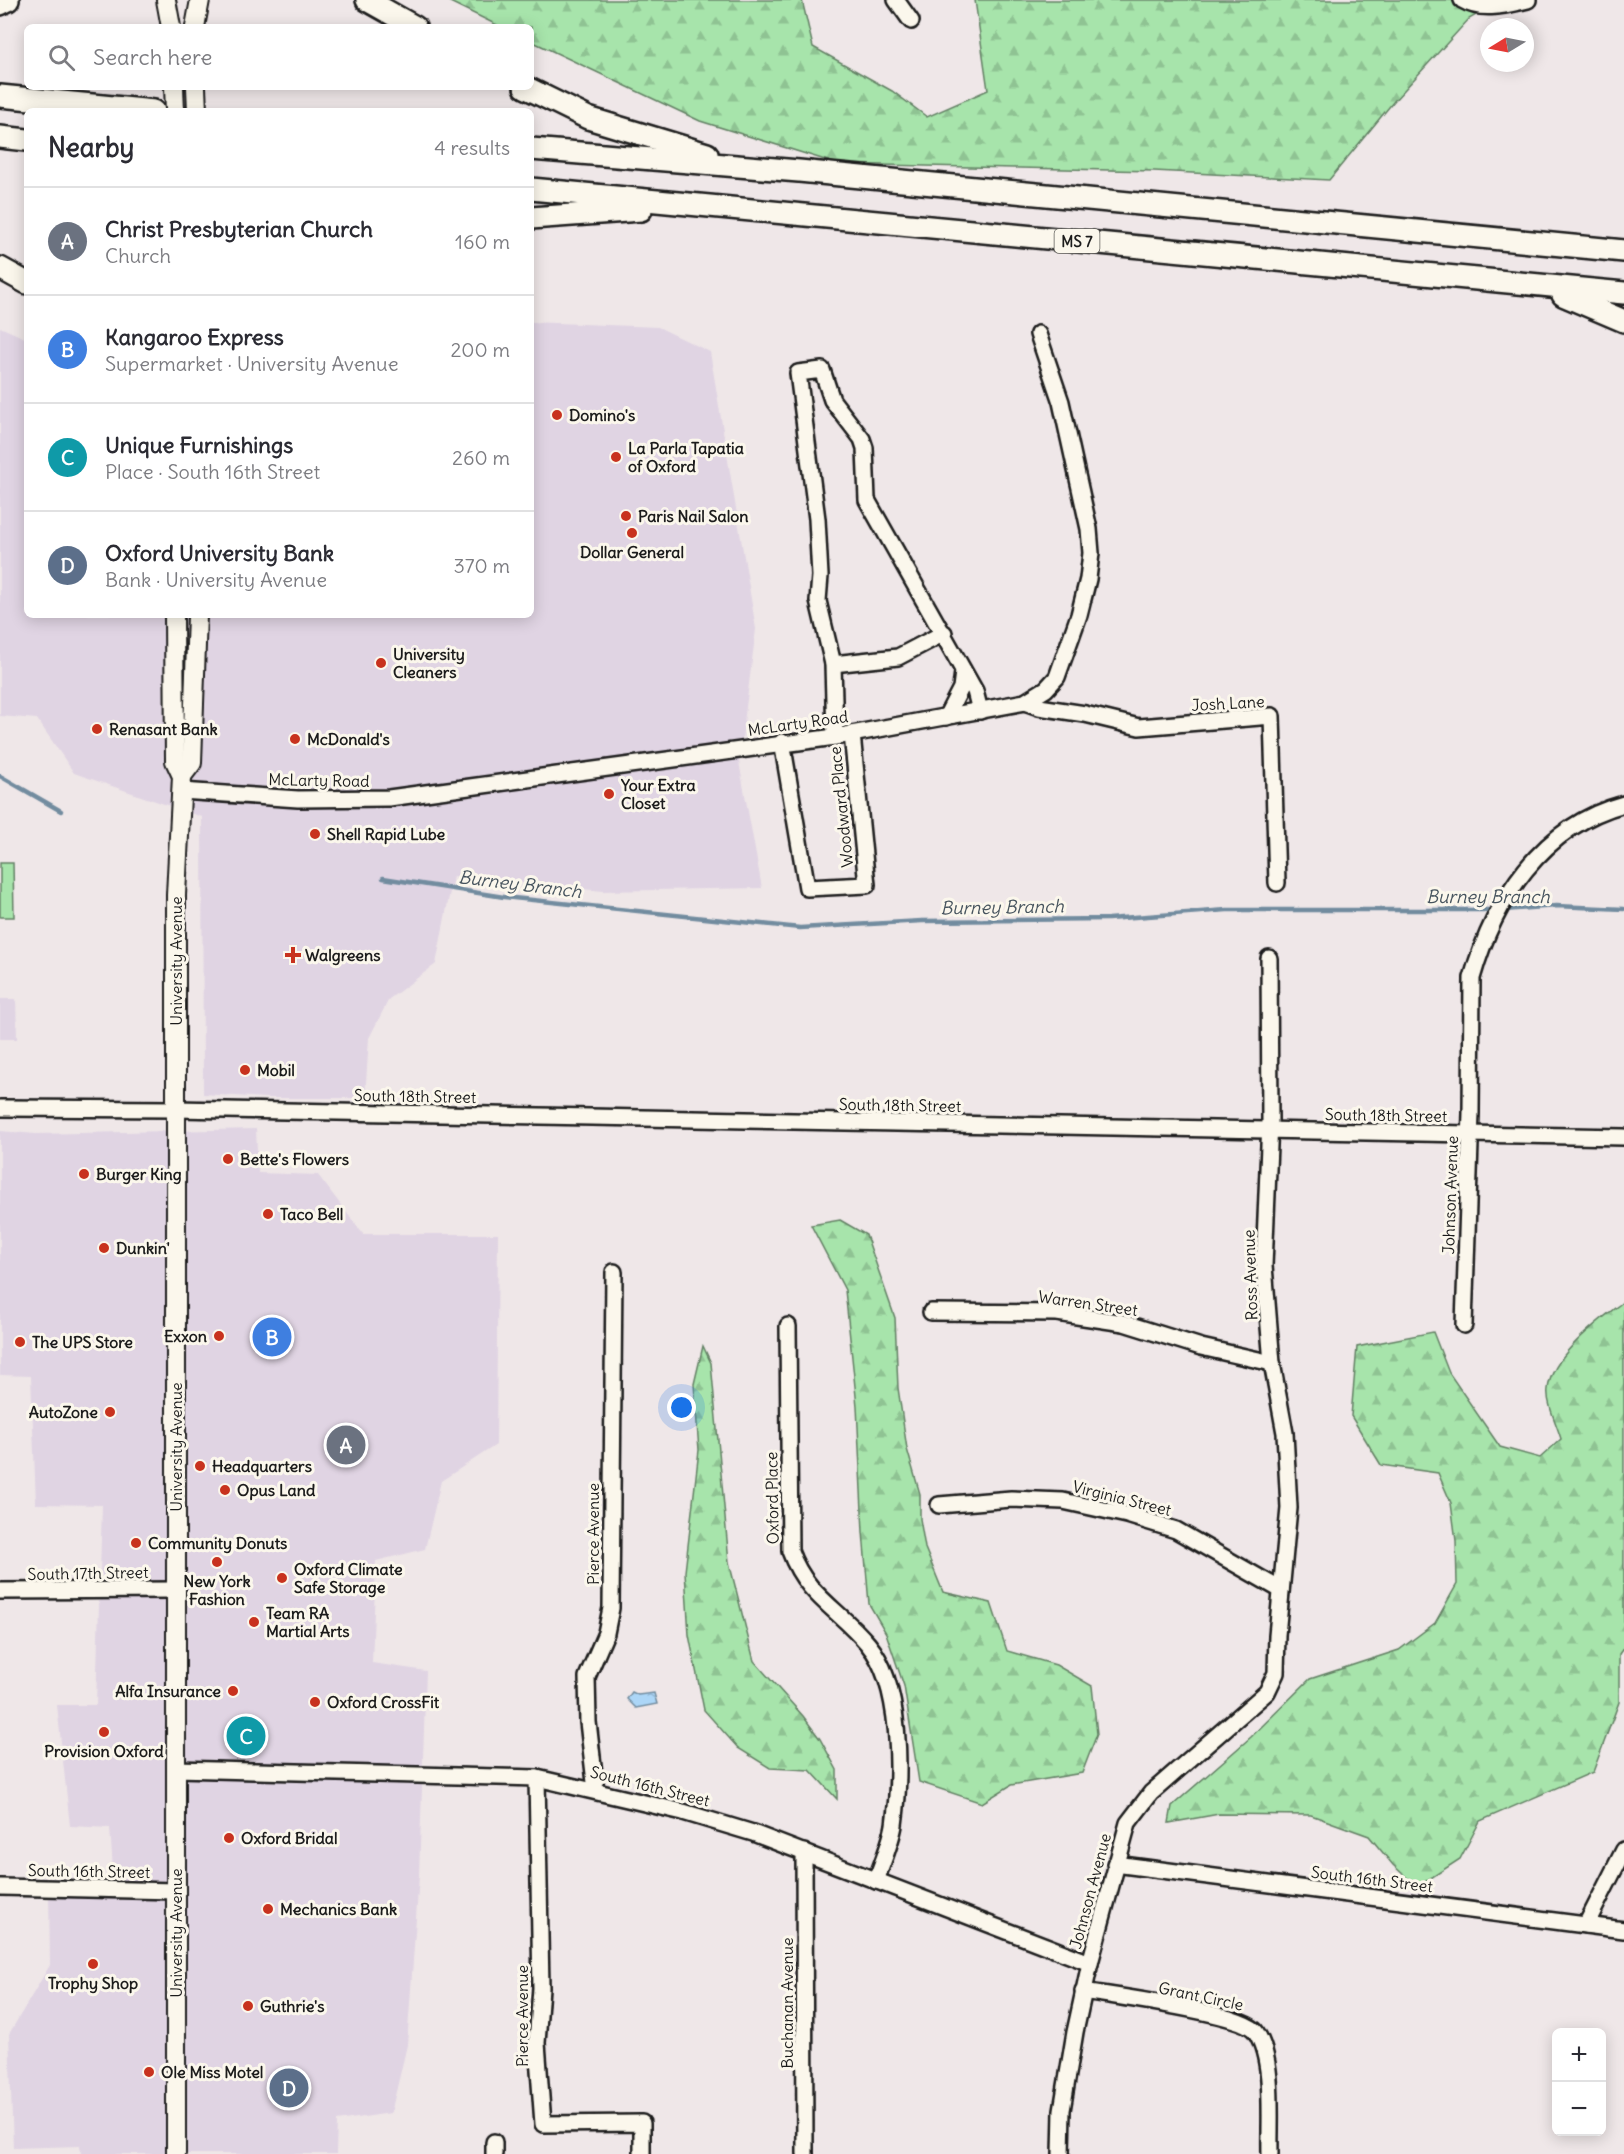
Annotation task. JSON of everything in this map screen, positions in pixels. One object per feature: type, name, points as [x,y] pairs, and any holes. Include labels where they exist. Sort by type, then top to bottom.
[{"type":"highway","points":[[0,4],[8,0]]},
{"type":"highway","points":[[367,0],[411,24]]},
{"type":"highway","points":[[531,90],[588,118],[685,148],[799,171]]},
{"type":"highway","points":[[0,96],[121,108]]},
{"type":"highway","points":[[0,137],[24,140]]},
{"type":"highway","points":[[534,149],[799,171],[1624,251]]},
{"type":"highway","name":"MS 7","points":[[534,189],[1624,293]]},
{"type":"highway","points":[[534,218],[695,205]]},
{"type":"highway","points":[[1569,246],[1624,238]]},
{"type":"highway","points":[[0,268],[24,281]]},
{"type":"highway","points":[[1482,280],[1571,297],[1624,321]]},
{"type":"main road","points":[[166,0],[170,24]]},
{"type":"main road","points":[[196,24],[200,0]]},
{"type":"main road","points":[[174,90],[175,108]]},
{"type":"main road","points":[[196,90],[197,108]]},
{"type":"main road","name":"University Avenue","points":[[174,618],[175,761],[181,783],[176,895],[176,2154]]},
{"type":"main road","name":"University Avenue","points":[[181,783],[192,763],[197,618]]},
{"type":"street","points":[[896,0],[911,21]]},
{"type":"street","points":[[1461,0],[1470,5],[1495,7],[1528,0]]},
{"type":"street","name":"McLarty Road","points":[[181,783],[298,799],[389,798],[657,763],[782,742],[835,737],[1024,702],[1046,689],[1057,677],[1089,579],[1091,554],[1089,529],[1061,402],[1038,334]]},
{"type":"street","points":[[835,737],[833,664],[818,601],[820,576],[816,519],[798,373],[822,370],[832,400],[862,440],[865,448],[867,500],[944,633],[975,691],[980,711]]},
{"type":"street","points":[[833,664],[898,657],[944,633]]},
{"type":"street","points":[[946,717],[961,688],[963,672]]},
{"type":"street","name":"Josh Lane","points":[[1024,702],[1039,707],[1139,726],[1272,716],[1278,883]]},
{"type":"street","name":"Woodward Place","points":[[782,742],[807,888],[867,885],[852,734]]},
{"type":"street","name":"Johnson Avenue","points":[[1464,1325],[1472,978],[1478,958],[1507,896],[1524,870],[1567,828],[1599,810],[1624,804]]},
{"type":"street","name":"Ross Avenue","points":[[1269,958],[1269,1130],[1264,1266],[1272,1363],[1285,1433],[1289,1508],[1281,1590]]},
{"type":"street","name":"South 18th Street","points":[[0,1108],[176,1109],[1624,1137]]},
{"type":"street","name":"Pierce Avenue","points":[[596,1791],[588,1722],[587,1677],[606,1633],[611,1608],[614,1272]]},
{"type":"street","name":"Warren Street","points":[[931,1312],[1057,1313],[1124,1323],[1201,1347],[1272,1363]]},
{"type":"street","name":"Oxford Place","points":[[788,1326],[790,1551],[798,1574],[809,1588],[851,1624],[870,1647],[884,1670],[890,1692],[898,1782],[894,1827],[876,1881]]},
{"type":"street","name":"Virginia Street","points":[[939,1505],[1011,1499],[1063,1501],[1127,1515],[1176,1530],[1281,1590]]},
{"type":"street","name":"South 17th Street","points":[[0,1591],[176,1590]]},
{"type":"street","name":"Johnson Avenue","points":[[1061,2154],[1062,2110],[1083,1991],[1115,1864],[1128,1823],[1151,1793],[1267,1692],[1276,1673],[1281,1590]]},
{"type":"street","name":"South 16th Street","points":[[176,1769],[537,1778],[596,1791],[753,1833],[1090,1963]]},
{"type":"street","name":"Pierce Avenue","points":[[537,1778],[541,1988],[537,2043],[543,2124],[642,2122],[642,2154]]},
{"type":"street","points":[[1586,1925],[1624,1850]]},
{"type":"street","name":"Buchanan Avenue","points":[[804,1852],[805,2154]]},
{"type":"street","name":"South 16th Street","points":[[1115,1864],[1624,1930]]},
{"type":"street","name":"South 16th Street","points":[[0,1887],[176,1891]]},
{"type":"street","name":"Grant Circle","points":[[1083,1991],[1212,2014],[1243,2022],[1255,2030],[1267,2064],[1270,2154]]},
{"type":"shaded area","points":[[534,322],[658,327],[710,352],[756,629],[739,762],[762,888],[603,891],[453,876],[436,964],[389,999],[369,1038],[365,1098],[266,1098],[203,1094],[202,817],[74,773],[37,719],[0,716],[0,327],[24,338],[24,618],[534,618]]},
{"type":"shaded area","points":[[0,999],[16,999],[17,1039],[0,1039]]},
{"type":"shaded area","points":[[256,1129],[258,1173],[318,1175],[363,1234],[498,1234],[496,1445],[441,1481],[425,1549],[376,1561],[372,1663],[426,1671],[419,1876],[407,2045],[391,2113],[337,2121],[336,2154],[81,2154],[80,2146],[13,2148],[9,2034],[50,1965],[49,1891],[115,1897],[110,1828],[70,1826],[57,1705],[96,1705],[102,1505],[36,1504],[31,1376],[0,1375],[0,1131],[36,1134]]},
{"type":"green space","points":[[446,0],[802,0],[813,47],[892,91],[927,117],[988,90],[975,0],[1502,0],[1469,19],[1394,101],[1329,180],[1154,171],[838,164],[700,121],[534,42],[534,24],[495,24]]},
{"type":"green space","points":[[0,863],[13,863],[14,917],[0,917]]},
{"type":"green space","points":[[840,1220],[866,1235],[895,1318],[898,1388],[907,1449],[920,1494],[920,1519],[925,1548],[943,1592],[991,1603],[1007,1651],[1056,1665],[1092,1686],[1097,1734],[1082,1773],[1011,1785],[982,1803],[919,1782],[904,1686],[886,1633],[869,1604],[857,1406],[845,1290],[811,1225]]},
{"type":"green space","points":[[1624,1301],[1624,1647],[1619,1654],[1619,1702],[1593,1772],[1480,1821],[1460,1859],[1417,1887],[1393,1865],[1369,1836],[1311,1815],[1219,1814],[1169,1823],[1172,1806],[1251,1737],[1310,1679],[1399,1650],[1435,1623],[1457,1584],[1456,1541],[1451,1503],[1438,1473],[1381,1465],[1351,1416],[1357,1347],[1433,1332],[1449,1373],[1500,1447],[1540,1458],[1561,1439],[1548,1395],[1551,1376],[1567,1351]]},
{"type":"green space","points":[[703,1346],[711,1363],[729,1562],[754,1661],[803,1716],[820,1739],[837,1770],[837,1799],[810,1770],[770,1768],[738,1748],[704,1710],[689,1635],[685,1572],[699,1450],[694,1384]]},
{"type":"water","points":[[632,1692],[638,1695],[654,1693],[657,1704],[636,1708],[627,1699]]},
{"type":"waterway","name":"Burney Branch","points":[[0,776],[61,811]]},
{"type":"waterway","name":"Burney Branch","points":[[383,878],[504,897],[800,928],[922,921],[1108,919],[1227,910],[1496,910]]},
{"type":"waterway","name":"Burney Branch","points":[[1504,910],[1556,906],[1624,909]]},
{"type":"place","name":"Domino's","points":[[557,415]]},
{"type":"place","name":"La Parla Tapatia of Oxford","points":[[616,457]]},
{"type":"place","name":"Paris Nail Salon","points":[[626,516]]},
{"type":"place","name":"Dollar General","points":[[632,533]]},
{"type":"place","name":"University Cleaners","points":[[381,663]]},
{"type":"place","name":"Renasant Bank","points":[[97,729]]},
{"type":"place","name":"McDonald's","points":[[295,739]]},
{"type":"place","name":"Your Extra Closet","points":[[609,794]]},
{"type":"place","name":"Shell Rapid Lube","points":[[315,834]]},
{"type":"place","name":"Walgreens","points":[[293,955]]},
{"type":"place","name":"Mobil","points":[[245,1070]]},
{"type":"place","name":"Bette's Flowers","points":[[228,1159]]},
{"type":"place","name":"Burger King","points":[[84,1174]]},
{"type":"place","name":"Taco Bell","points":[[268,1214]]},
{"type":"place","name":"Dunkin'","points":[[104,1248]]},
{"type":"place","name":"Exxon","points":[[219,1336]]},
{"type":"place","name":"Kangaroo Express","points":[[272,1337]]},
{"type":"place","name":"The UPS Store","points":[[20,1342]]},
{"type":"place","name":"AutoZone","points":[[110,1412]]},
{"type":"place","name":"Christ Presbyterian Church","points":[[346,1445]]},
{"type":"place","name":"Headquarters","points":[[200,1466]]},
{"type":"place","name":"Opus Land","points":[[225,1490]]},
{"type":"place","name":"Community Donuts","points":[[136,1543]]},
{"type":"place","name":"New York Fashion","points":[[217,1562]]},
{"type":"place","name":"Oxford Climate Safe Storage","points":[[282,1578]]},
{"type":"place","name":"Team RA Martial Arts","points":[[254,1622]]},
{"type":"place","name":"Alfa Insurance","points":[[233,1691]]},
{"type":"place","name":"Oxford CrossFit","points":[[315,1702]]},
{"type":"place","name":"Provision Oxford","points":[[104,1732]]},
{"type":"place","name":"Unique Furnishings","points":[[246,1736]]},
{"type":"place","name":"Oxford Bridal","points":[[229,1838]]},
{"type":"place","name":"Mechanics Bank","points":[[268,1909]]},
{"type":"place","name":"Trophy Shop","points":[[93,1964]]},
{"type":"place","name":"Guthrie's","points":[[248,2006]]},
{"type":"place","name":"Ole Miss Motel","points":[[149,2072]]},
{"type":"place","name":"Oxford University Bank","points":[[289,2088]]}]
